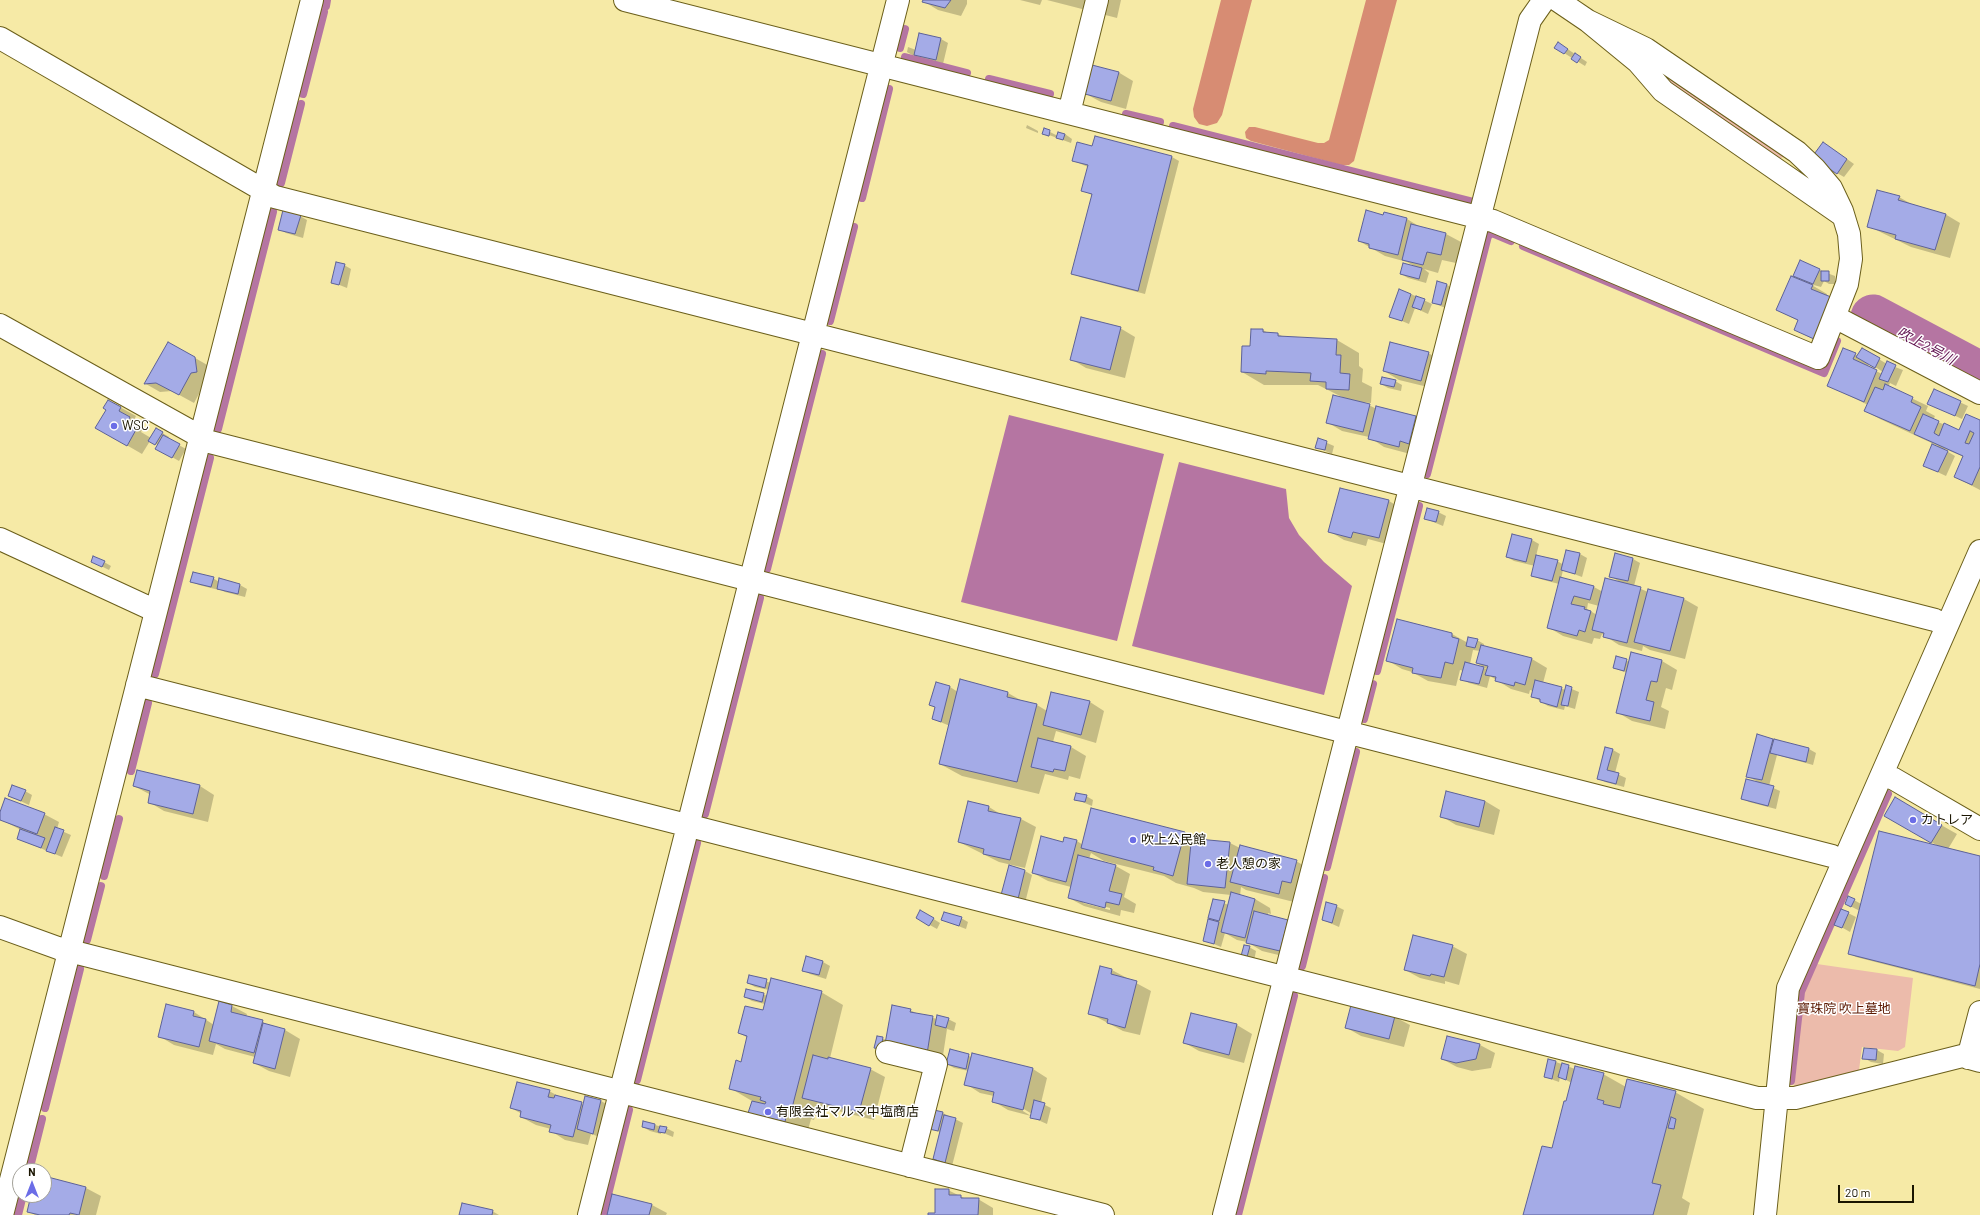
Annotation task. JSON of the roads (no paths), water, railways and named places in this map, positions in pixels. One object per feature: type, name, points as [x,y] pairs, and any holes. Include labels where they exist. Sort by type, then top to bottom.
[{"type":"street","points":[[2,1215],[312,0]]},
{"type":"street","points":[[625,0],[1493,222],[1818,358],[1847,284],[1851,259],[1849,234],[1844,215],[1664,91],[1638,62],[1588,21],[1557,0]]},
{"type":"street","points":[[589,1215],[898,0]]},
{"type":"street","points":[[1069,113],[1097,0]]},
{"type":"street","points":[[1224,1215],[1530,20],[1544,0]]},
{"type":"street","points":[[0,38],[263,190],[283,199],[1919,616],[1947,626]]},
{"type":"street","points":[[1835,317],[1980,394]]},
{"type":"street","points":[[0,325],[210,442],[1832,856],[1844,861]]},
{"type":"street","points":[[0,539],[156,611]]},
{"type":"street","points":[[1764,1215],[1788,988],[1980,551]]},
{"type":"street","points":[[137,685],[1757,1098],[1795,1098],[1962,1056],[1974,1060],[1980,1012]]},
{"type":"street","points":[[1882,774],[1894,779],[1980,829]]},
{"type":"street","points":[[0,927],[69,951],[1103,1215]]},
{"type":"street","points":[[887,1052],[936,1064],[910,1166]]},
{"type":"waterway","points":[[326,6],[327,0]]},
{"type":"waterway","points":[[303,94],[324,12]]},
{"type":"waterway","points":[[900,48],[905,29]]},
{"type":"waterway","points":[[905,57],[967,73]]},
{"type":"waterway","points":[[989,79],[1050,94]]},
{"type":"waterway","points":[[862,198],[889,89]]},
{"type":"waterway","points":[[281,183],[301,104]]},
{"type":"waterway","points":[[1126,114],[1160,122]]},
{"type":"waterway","points":[[1173,126],[1473,202],[1475,205]]},
{"type":"waterway","points":[[218,429],[273,212]]},
{"type":"waterway","points":[[830,321],[854,227]]},
{"type":"waterway","points":[[1427,474],[1488,236],[1492,233],[1511,241]]},
{"type":"waterway","points":[[1523,246],[1824,373],[1837,341]]},
{"type":"waterway","name":"吹上2号川","points":[[1869,319],[1873,317]]},
{"type":"waterway","name":"吹上2号川","points":[[1873,317],[1980,374]]},
{"type":"waterway","points":[[767,569],[822,354]]},
{"type":"waterway","points":[[155,674],[210,458]]},
{"type":"waterway","points":[[1377,671],[1419,506]]},
{"type":"waterway","points":[[705,814],[760,598]]},
{"type":"waterway","points":[[1364,719],[1373,684]]},
{"type":"waterway","points":[[131,771],[148,703]]},
{"type":"waterway","points":[[1327,867],[1356,752]]},
{"type":"waterway","points":[[1791,1081],[1801,992],[1888,794]]},
{"type":"waterway","points":[[104,876],[119,819]]},
{"type":"waterway","points":[[637,1080],[697,843]]},
{"type":"waterway","points":[[1302,966],[1324,878]]},
{"type":"waterway","points":[[87,940],[101,886]]},
{"type":"waterway","points":[[45,1108],[80,969]]},
{"type":"waterway","points":[[1238,1215],[1294,996]]},
{"type":"waterway","points":[[603,1215],[629,1110]]},
{"type":"waterway","points":[[31,1163],[42,1119]]},
{"type":"waterway","points":[[18,1215],[21,1203]]},
{"type":"place","name":"WSC","points":[[114,426]]},
{"type":"place","name":"カトレア","points":[[1913,820]]},
{"type":"place","name":"吹上公民館","points":[[1133,840]]},
{"type":"place","name":"老人憩の家","points":[[1208,864]]},
{"type":"place","name":"有限会社マルマ中塩商店","points":[[768,1112]]},
{"type":"park label","name":"寶珠院 吹上墓地","points":[[1844,1009]]}]
